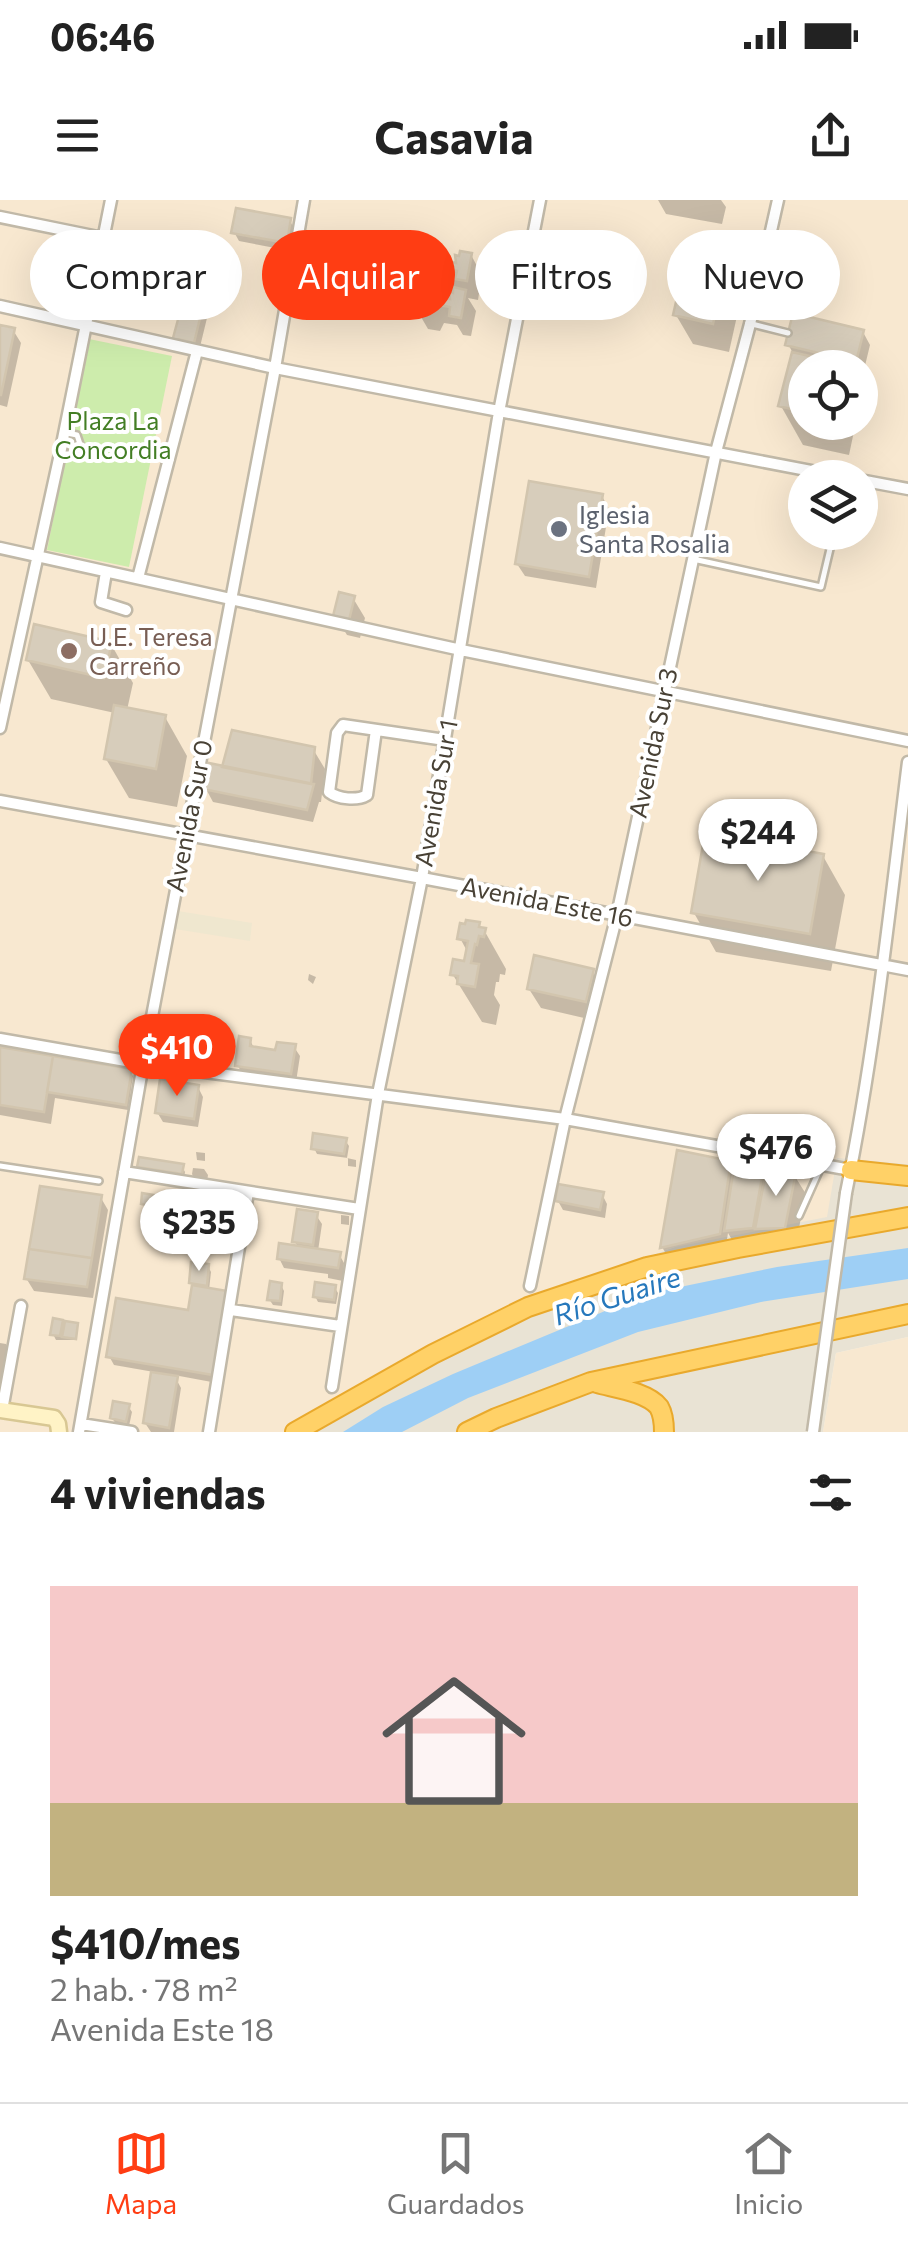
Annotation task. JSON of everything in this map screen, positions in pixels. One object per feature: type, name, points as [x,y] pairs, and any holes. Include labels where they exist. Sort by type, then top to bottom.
[{"type":"highway","points":[[851,1170],[908,1176]]},
{"type":"highway","points":[[295,1432],[528,1306],[647,1267],[908,1217]]},
{"type":"highway","points":[[467,1432],[592,1382],[908,1314]]},
{"type":"highway","points":[[592,1382],[642,1396],[658,1406],[664,1432]]},
{"type":"main road","points":[[1,1410],[54,1418],[59,1432]]},
{"type":"street","points":[[105,230],[111,200]]},
{"type":"street","name":"Avenida Sur 0","points":[[80,1428],[142,1064],[304,200]]},
{"type":"street","name":"Avenida Sur 1","points":[[534,230],[540,200]]},
{"type":"street","name":"Avenida Sur 3","points":[[530,1286],[616,915],[716,452],[778,200]]},
{"type":"street","points":[[0,218],[62,230]]},
{"type":"street","points":[[0,306],[275,368],[788,466]]},
{"type":"street","points":[[0,728],[87,320]]},
{"type":"street","name":"Avenida Sur 1","points":[[332,1386],[378,1094],[422,878],[517,320]]},
{"type":"street","points":[[138,578],[197,351]]},
{"type":"street","points":[[878,483],[908,489]]},
{"type":"street","points":[[0,548],[461,650],[908,741]]},
{"type":"street","points":[[106,572],[100,602],[126,610]]},
{"type":"street","points":[[376,730],[366,795],[334,796],[328,786],[343,725],[445,740]]},
{"type":"street","points":[[813,1432],[908,762]]},
{"type":"street","name":"Avenida Este 16","points":[[0,801],[908,970]]},
{"type":"street","points":[[0,1039],[142,1064],[566,1119],[851,1170]]},
{"type":"street","points":[[124,1172],[359,1209]]},
{"type":"street","points":[[209,1432],[248,1192]]},
{"type":"street","points":[[1,1410],[21,1306]]},
{"type":"street","points":[[230,1310],[340,1326]]},
{"type":"street","points":[[80,1428],[132,1432]]},
{"type":"lane","points":[[750,324],[788,333]]},
{"type":"lane","points":[[60,454],[75,454],[80,444],[78,435],[64,432]]},
{"type":"lane","points":[[692,559],[821,587],[830,550]]},
{"type":"lane","points":[[799,1216],[822,1164]]},
{"type":"lane","points":[[0,1166],[99,1181]]},
{"type":"shaded area","points":[[0,200],[908,200],[908,1164],[837,1158],[827,1217],[675,1247],[595,1274],[545,1295],[292,1432],[0,1432]]},
{"type":"shaded area","points":[[178,911],[252,923],[250,941],[175,929]]},
{"type":"shaded area","points":[[837,1157],[908,1164],[908,1337],[836,1353],[823,1432],[292,1432],[545,1295],[675,1247]]},
{"type":"shaded area","points":[[908,1337],[908,1432],[823,1432],[836,1353]]},
{"type":"green space","name":"Plaza La Concordia","points":[[89,339],[172,356],[129,567],[47,550]]},
{"type":"water","points":[[908,1248],[908,1279],[761,1302],[638,1332],[468,1398],[402,1432],[343,1432],[383,1407],[453,1374],[646,1294],[777,1267]]},
{"type":"building","points":[[236,208],[291,218],[289,230],[262,230],[262,239],[232,230]]},
{"type":"building","points":[[460,251],[472,253],[467,281],[455,279],[455,255],[459,256]]},
{"type":"building","points":[[455,287],[466,290],[461,318],[455,317]]},
{"type":"building","points":[[178,320],[200,320],[194,343],[173,338]]},
{"type":"building","points":[[791,320],[822,320],[864,330],[859,350],[806,350],[785,345]]},
{"type":"building","points":[[0,325],[15,328],[1,395],[0,395]]},
{"type":"building","points":[[788,367],[788,408],[778,406]]},
{"type":"building","name":"Iglesia Santa Rosalia","points":[[529,481],[603,494],[589,577],[515,564]]},
{"type":"building","points":[[339,592],[355,596],[349,620],[333,616]]},
{"type":"building","name":"U.E. Teresa Carreño","points":[[34,624],[112,642],[104,678],[26,660]]},
{"type":"building","points":[[114,705],[166,715],[156,769],[104,759]]},
{"type":"building","points":[[232,730],[315,747],[311,784],[222,767]]},
{"type":"building","points":[[209,763],[314,784],[307,810],[203,789]]},
{"type":"building","points":[[705,833],[824,854],[810,934],[691,913]]},
{"type":"building","points":[[466,920],[480,922],[479,927],[486,928],[484,937],[479,936],[475,944],[471,963],[479,964],[475,987],[457,984],[458,976],[450,975],[453,959],[464,961],[468,941],[457,939],[460,923],[465,924]]},
{"type":"building","points":[[534,955],[594,969],[586,1002],[527,989]]},
{"type":"building","points":[[239,1036],[251,1038],[250,1046],[275,1050],[277,1042],[296,1044],[291,1074],[235,1066]]},
{"type":"building","points":[[0,1047],[53,1056],[44,1112],[0,1105]]},
{"type":"building","points":[[53,1056],[132,1069],[126,1105],[47,1092]]},
{"type":"building","points":[[160,1079],[199,1085],[194,1119],[155,1113]]},
{"type":"building","points":[[313,1133],[347,1138],[344,1154],[311,1149]]},
{"type":"building","points":[[677,1150],[731,1161],[720,1234],[660,1248]]},
{"type":"building","points":[[139,1157],[184,1164],[182,1174],[137,1167]]},
{"type":"building","points":[[735,1161],[764,1166],[753,1228],[724,1231]]},
{"type":"building","points":[[767,1167],[796,1172],[785,1228],[755,1229]]},
{"type":"building","points":[[558,1184],[604,1192],[600,1210],[555,1201]]},
{"type":"building","points":[[40,1186],[102,1195],[92,1258],[29,1249]]},
{"type":"building","points":[[142,1193],[166,1197],[164,1208],[141,1204]]},
{"type":"building","points":[[297,1209],[318,1212],[313,1245],[292,1242]]},
{"type":"building","points":[[279,1243],[341,1252],[338,1268],[277,1259]]},
{"type":"building","points":[[29,1249],[92,1258],[87,1287],[24,1279]]},
{"type":"building","points":[[191,1262],[209,1264],[207,1286],[189,1283]]},
{"type":"building","points":[[270,1281],[282,1283],[280,1301],[267,1300]]},
{"type":"building","points":[[315,1282],[336,1285],[334,1300],[313,1297]]},
{"type":"building","points":[[192,1285],[227,1291],[213,1375],[106,1357],[116,1298],[188,1310]]},
{"type":"building","points":[[53,1318],[63,1320],[60,1336],[50,1335]]},
{"type":"building","points":[[65,1321],[78,1323],[76,1339],[62,1337]]},
{"type":"building","points":[[151,1372],[178,1376],[169,1428],[143,1423]]},
{"type":"building","points":[[113,1401],[130,1404],[126,1422],[110,1418]]},
{"type":"place","name":"Iglesia Santa Rosalia","points":[[559,529]]},
{"type":"place","name":"U.E. Teresa Carreño","points":[[69,651]]},
{"type":"water label","name":"Río Guaire","points":[[617,1296]]}]
